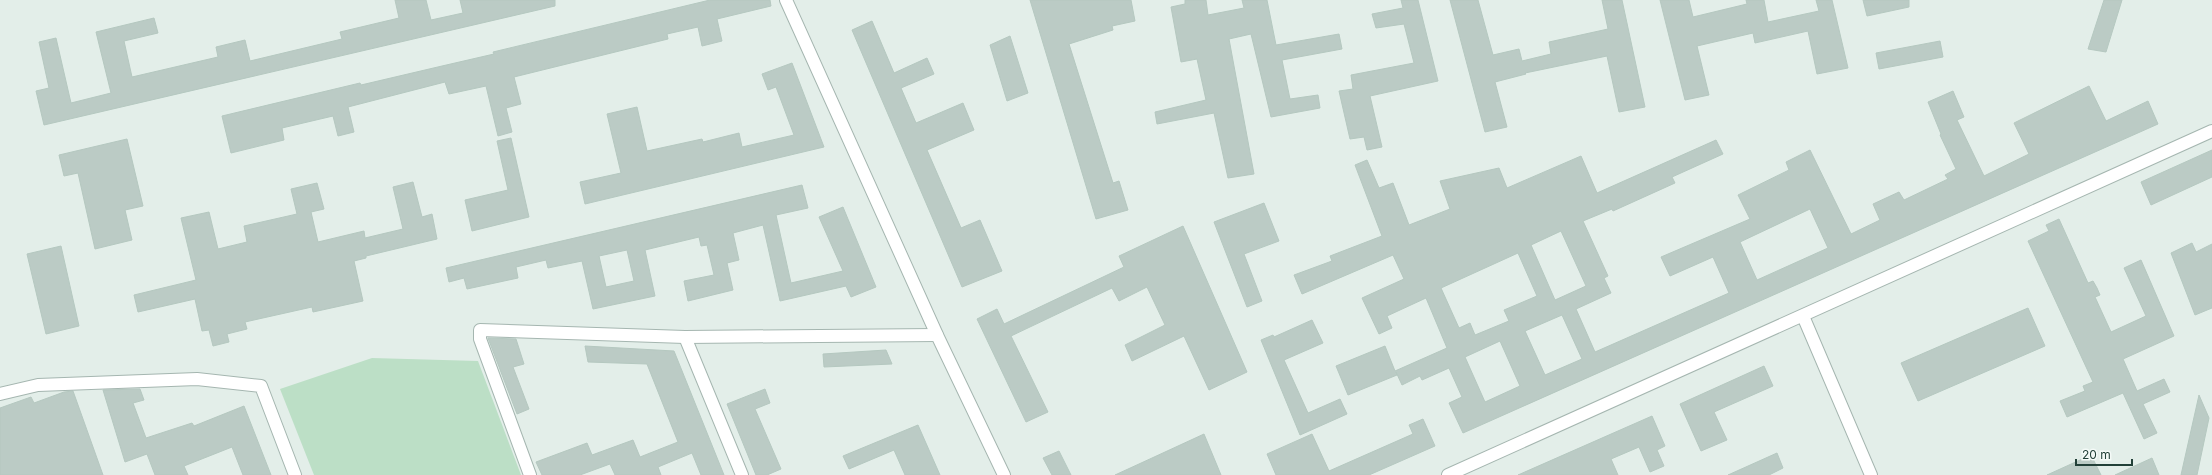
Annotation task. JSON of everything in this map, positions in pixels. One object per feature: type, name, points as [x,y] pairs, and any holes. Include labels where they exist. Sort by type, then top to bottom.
[{"type":"street","points":[[786,0],[937,335],[1004,475]]},
{"type":"street","points":[[1448,475],[2212,131]]},
{"type":"street","points":[[1803,316],[1871,475]]},
{"type":"street","points":[[530,475],[480,339],[480,330],[686,337],[937,335]]},
{"type":"street","points":[[686,337],[742,475]]},
{"type":"street","points":[[0,394],[38,384],[197,379],[261,386],[295,475]]},
{"type":"green space","points":[[372,358],[478,361],[521,475],[314,475],[280,389]]},
{"type":"building","points":[[395,0],[426,0],[431,20],[463,13],[460,0],[555,0],[555,6],[44,125],[36,91],[49,88],[39,42],[56,38],[71,103],[111,93],[96,32],[154,18],[158,33],[124,41],[132,77],[218,57],[216,47],[245,40],[250,61],[342,39],[340,32],[399,18]]},
{"type":"building","points":[[710,0],[770,0],[771,6],[717,19],[722,41],[702,46],[698,27],[667,34],[668,39],[514,77],[521,104],[506,108],[512,132],[498,136],[486,86],[449,94],[445,82],[348,107],[354,132],[338,136],[333,116],[282,128],[284,140],[231,153],[222,116],[360,83],[361,85],[494,54],[493,52]]},
{"type":"building","points":[[1030,0],[1131,0],[1135,21],[1112,26],[1113,30],[1069,44],[1113,183],[1119,181],[1128,210],[1096,219]]},
{"type":"building","points":[[1185,0],[1206,0],[1208,15],[1244,8],[1242,0],[1267,0],[1276,45],[1339,34],[1342,49],[1282,60],[1290,99],[1318,95],[1320,108],[1271,117],[1251,34],[1229,39],[1254,174],[1228,178],[1214,113],[1157,124],[1155,112],[1206,100],[1197,59],[1181,62],[1171,7],[1185,4]]},
{"type":"building","points":[[1401,0],[1418,0],[1438,81],[1370,96],[1382,147],[1367,150],[1364,137],[1350,139],[1339,91],[1353,89],[1351,75],[1414,63],[1404,24],[1376,28],[1372,14],[1403,8]]},
{"type":"building","points":[[1450,0],[1478,0],[1493,55],[1519,49],[1522,61],[1551,54],[1549,42],[1608,29],[1602,0],[1622,0],[1645,107],[1619,112],[1607,56],[1525,73],[1526,74],[1495,82],[1507,127],[1485,132]]},
{"type":"building","points":[[1660,0],[1689,0],[1693,17],[1747,4],[1746,0],[1764,0],[1768,22],[1819,11],[1816,0],[1832,0],[1848,68],[1817,74],[1808,31],[1755,43],[1753,33],[1697,46],[1709,95],[1685,100]]},
{"type":"building","points":[[1863,0],[1909,0],[1909,7],[1867,16]]},
{"type":"building","points":[[2104,0],[2122,0],[2106,52],[2088,49]]},
{"type":"building","points":[[872,21],[894,73],[927,58],[934,74],[901,88],[916,123],[963,103],[974,130],[927,150],[961,228],[980,220],[1002,271],[962,287],[852,30]]},
{"type":"building","points":[[1010,36],[1028,93],[1007,101],[990,45]]},
{"type":"building","points":[[1940,41],[1943,57],[1879,69],[1876,53]]},
{"type":"building","points":[[792,63],[824,147],[585,204],[580,182],[621,173],[607,114],[637,107],[647,151],[702,139],[703,142],[739,133],[742,147],[794,135],[776,87],[768,90],[762,74]]},
{"type":"building","points":[[2089,86],[2106,121],[2148,101],[2158,124],[1463,433],[1449,403],[1462,397],[1449,368],[1422,380],[1420,376],[1402,385],[1396,372],[1397,375],[1348,395],[1336,366],[1385,346],[1395,371],[1447,348],[1426,298],[1387,316],[1392,328],[1379,334],[1362,298],[1404,279],[1393,255],[1302,294],[1294,275],[1332,261],[1330,256],[1382,236],[1355,165],[1367,160],[1379,188],[1393,183],[1409,225],[1450,209],[1440,181],[1499,168],[1507,188],[1581,156],[1597,193],[1716,140],[1723,154],[1672,177],[1675,183],[1613,211],[1612,209],[1583,221],[1608,276],[1604,278],[1611,293],[1576,309],[1595,352],[1729,293],[1713,257],[1670,276],[1661,257],[1750,219],[1738,195],[1789,170],[1786,162],[1810,150],[1851,234],[1880,220],[1873,204],[1899,192],[1904,200],[1948,179],[1945,175],[1956,169],[1940,135],[1941,134],[1928,102],[1953,91],[1964,117],[1957,120],[1984,176],[2029,154],[2014,123]],"holes":[[[1810,209],[1828,248],[1757,280],[1740,242]],[[1561,231],[1586,286],[1555,300],[1531,245]],[[1518,253],[1537,296],[1504,310],[1509,321],[1475,335],[1470,323],[1459,328],[1441,288]],[[1562,315],[1582,359],[1545,375],[1525,331]],[[1500,341],[1520,386],[1485,402],[1465,357]]]},
{"type":"building","points":[[511,138],[529,217],[472,231],[465,200],[508,190],[497,141]]},
{"type":"building","points":[[127,139],[143,206],[125,210],[132,240],[95,249],[78,173],[64,176],[59,155]]},
{"type":"building","points":[[2212,150],[2212,177],[2151,205],[2141,182]]},
{"type":"building","points":[[413,182],[422,217],[432,214],[437,239],[366,256],[366,258],[354,261],[363,301],[313,312],[312,307],[245,322],[247,329],[227,334],[229,342],[213,346],[209,330],[202,331],[195,299],[138,312],[134,295],[196,280],[181,218],[209,212],[218,249],[247,242],[244,226],[297,214],[291,189],[317,183],[324,209],[311,212],[318,242],[364,231],[365,238],[403,229],[393,187]]},
{"type":"building","points":[[802,185],[808,208],[776,215],[791,283],[843,271],[819,217],[843,207],[876,287],[851,297],[846,286],[780,301],[763,225],[733,233],[739,260],[727,263],[733,290],[688,301],[684,281],[714,275],[707,245],[701,246],[699,237],[645,250],[655,296],[593,309],[582,261],[548,268],[546,260],[516,267],[518,278],[467,289],[464,278],[449,282],[446,268]],"holes":[[[627,250],[634,281],[606,287],[599,256]]]},
{"type":"building","points":[[1264,203],[1279,241],[1244,254],[1262,301],[1247,307],[1214,222]]},
{"type":"building","points":[[2059,219],[2088,283],[2093,281],[2097,288],[2100,295],[2095,297],[2111,332],[2146,316],[2124,268],[2141,260],[2174,336],[2123,359],[2137,391],[2164,379],[2170,392],[2143,404],[2157,433],[2144,439],[2123,393],[2067,417],[2060,401],[2085,391],[2083,386],[2093,382],[2028,241],[2049,231],[2046,225]]},
{"type":"building","points":[[1183,226],[1247,372],[1209,390],[1184,336],[1132,361],[1125,345],[1165,325],[1147,287],[1119,301],[1112,288],[1011,336],[1048,412],[1026,422],[977,319],[997,309],[1004,324],[1124,267],[1119,256]]},
{"type":"building","points":[[2192,243],[2196,252],[2212,244],[2212,308],[2195,315],[2171,253]]},
{"type":"building","points":[[61,246],[79,326],[46,334],[27,254]]},
{"type":"building","points":[[2028,308],[2045,346],[1918,401],[1901,363]]},
{"type":"building","points":[[1312,320],[1323,343],[1284,360],[1308,413],[1340,399],[1347,414],[1300,435],[1261,340],[1273,335],[1274,337]]},
{"type":"building","points":[[488,338],[516,339],[524,364],[513,367],[529,409],[517,414]]},
{"type":"building","points":[[585,346],[674,351],[724,475],[701,475],[692,453],[658,467],[661,475],[615,475],[610,464],[580,475],[542,475],[536,462],[587,443],[592,455],[633,440],[640,457],[678,442],[647,364],[588,362]]},
{"type":"building","points":[[886,350],[892,364],[824,367],[823,354]]},
{"type":"building","points":[[1764,366],[1773,386],[1714,412],[1727,440],[1701,451],[1680,404]]},
{"type":"building","points":[[140,389],[144,400],[133,403],[146,438],[192,423],[194,426],[244,406],[271,475],[243,475],[232,447],[184,466],[188,475],[155,475],[147,454],[125,462],[103,390]]},
{"type":"building","points":[[765,389],[770,403],[755,409],[781,469],[767,475],[756,475],[727,404]]},
{"type":"building","points":[[73,391],[103,475],[0,475],[0,408],[31,397],[34,403],[64,392]]},
{"type":"building","points":[[2199,395],[2209,418],[2197,475],[2181,475]]},
{"type":"building","points":[[1652,416],[1665,446],[1657,450],[1664,466],[1650,472],[1639,447],[1611,459],[1618,475],[1518,475]]},
{"type":"building","points":[[1423,419],[1435,446],[1369,475],[1276,475],[1267,454],[1312,434],[1329,471],[1413,434],[1409,425]]},
{"type":"building","points":[[918,425],[940,475],[905,475],[894,450],[849,469],[843,456]]},
{"type":"building","points":[[1204,434],[1221,475],[1115,475],[1152,458]]},
{"type":"building","points":[[1059,451],[1071,475],[1052,475],[1043,458]]},
{"type":"building","points":[[1777,453],[1783,468],[1769,475],[1728,475]]},
{"type":"building","points":[[2091,455],[2101,475],[2047,475]]},
{"type":"building","points":[[2152,458],[2159,475],[2115,475]]}]
